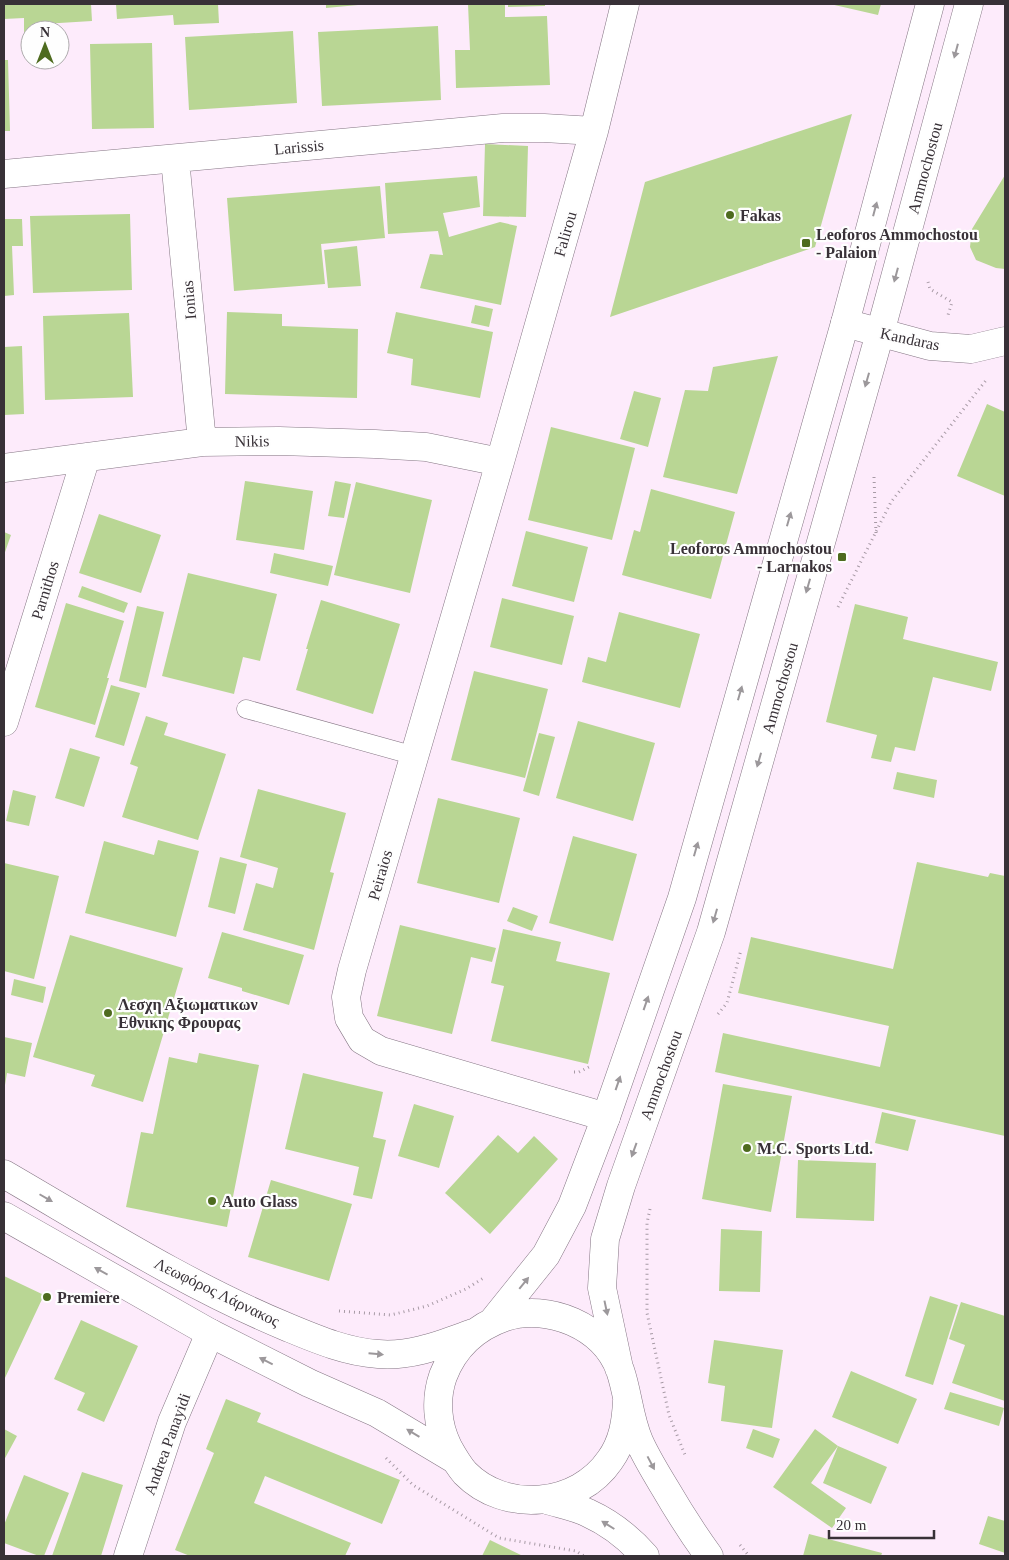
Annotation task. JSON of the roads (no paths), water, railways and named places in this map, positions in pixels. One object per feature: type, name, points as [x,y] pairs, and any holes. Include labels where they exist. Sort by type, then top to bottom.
[{"type":"main road","name":"Falirou","points":[[500,462],[594,131],[625,4]]},
{"type":"main road","points":[[485,1326],[546,1254],[572,1206],[606,1117],[682,898],[845,323],[930,4]]},
{"type":"main road","name":"Ammochostou","points":[[619,1368],[602,1288],[605,1239],[621,1186],[710,932],[880,333],[969,4]]},
{"type":"main road","name":"Larissis","points":[[4,174],[503,128],[594,131]]},
{"type":"main road","name":"Ionias","points":[[175,159],[202,442]]},
{"type":"main road","name":"Kandaras","points":[[845,323],[930,346],[970,349],[1005,341]]},
{"type":"main road","name":"Nikis","points":[[4,468],[202,442],[279,441],[426,447],[500,462]]},
{"type":"main road","name":"Parnithos","points":[[4,722],[86,458]]},
{"type":"main road","name":"Peiraios","points":[[500,462],[352,970],[346,997],[349,1018],[362,1040],[381,1051],[606,1117]]},
{"type":"main road","name":"Λεωφόρος Λάρνακος","points":[[4,1174],[161,1266],[226,1300],[329,1344],[348,1350],[377,1354],[418,1352],[485,1326],[525,1313],[558,1316],[574,1322],[588,1330],[611,1354],[619,1368],[625,1387],[626,1402],[626,1422],[620,1442],[610,1460],[597,1475],[580,1488],[547,1500],[529,1501],[512,1498],[495,1493],[479,1484],[465,1473],[454,1459],[443,1438],[438,1415],[441,1382],[455,1352],[466,1339],[485,1326]]},
{"type":"main road","name":"Λεωφόρος Λάρνακος","points":[[4,1216],[210,1333],[309,1383],[376,1412],[454,1459]]},
{"type":"main road","name":"Andrea Panayidi","points":[[128,1556],[172,1422],[210,1333]]},
{"type":"main road","name":"Λεωφόρος Λάρνακος","points":[[626,1402],[639,1441],[656,1474],[690,1531],[709,1556]]},
{"type":"main road","name":"Λεωφόρος Λάρνακος","points":[[547,1500],[587,1512],[596,1517],[620,1533],[645,1556]]},
{"type":"lane","points":[[246,709],[415,756]]},
{"type":"place","name":"Fakas","points":[[730,215]]},
{"type":"place","name":"Leoforos Ammochostou - Palaion","points":[[806,243]]},
{"type":"place","name":"Leoforos Ammochostou - Larnakos","points":[[842,557]]},
{"type":"place","name":"Λεσχη Αξιωματικων Εθνικης Φρουρας","points":[[108,1013]]},
{"type":"place","name":"M.C. Sports Ltd.","points":[[747,1148]]},
{"type":"place","name":"Auto Glass","points":[[212,1201]]},
{"type":"place","name":"Premiere","points":[[47,1297]]}]
